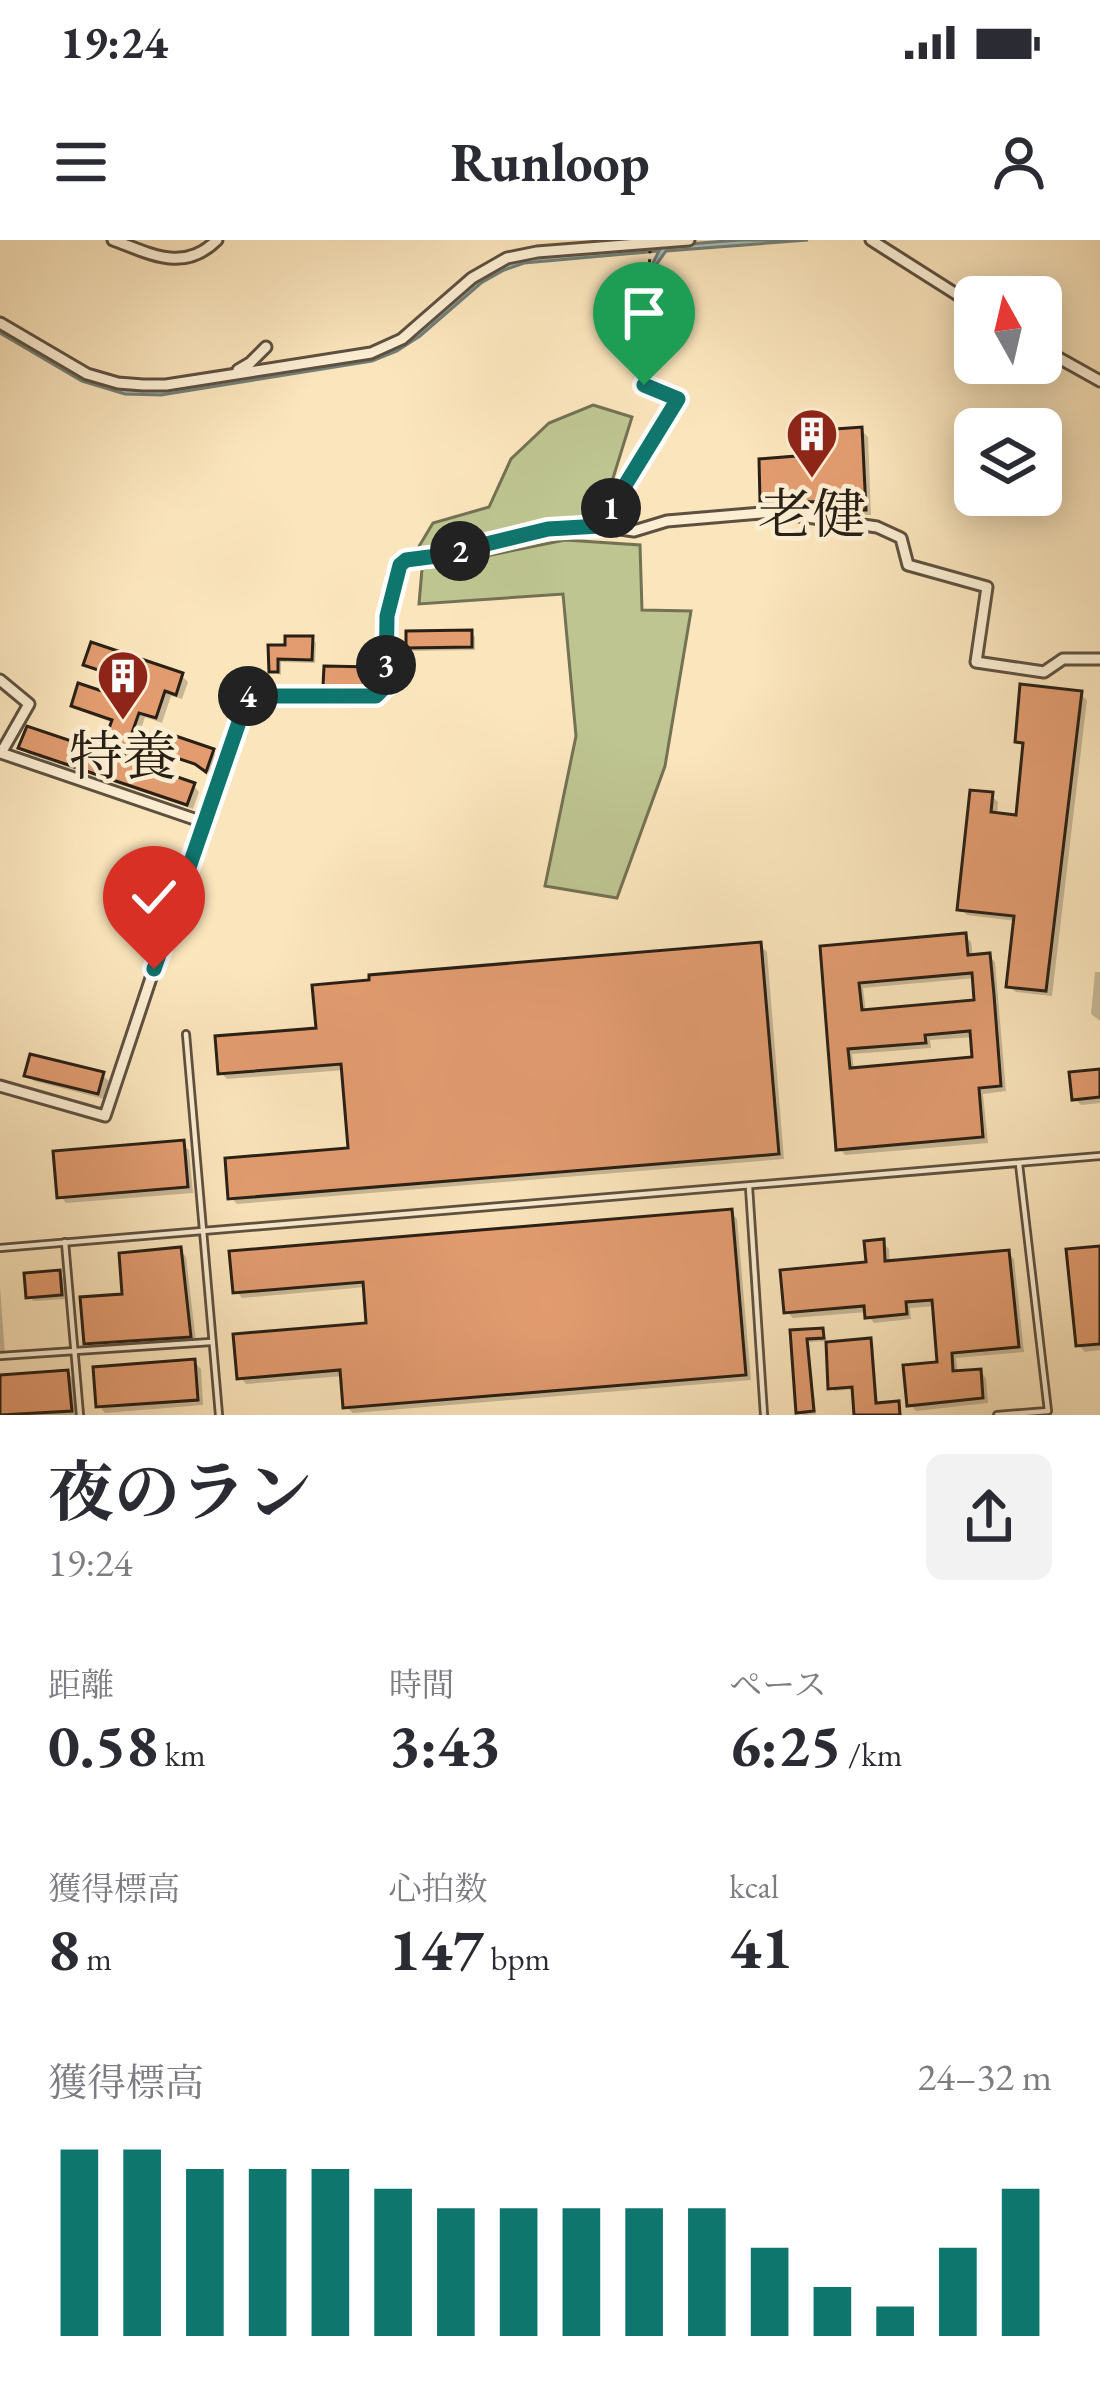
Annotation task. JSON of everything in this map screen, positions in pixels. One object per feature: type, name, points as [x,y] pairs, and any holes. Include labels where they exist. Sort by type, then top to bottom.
[{"type":"street","points":[[112,240],[185,261],[217,240]]},
{"type":"street","points":[[0,323],[87,374],[118,383],[166,385],[387,347],[472,278],[507,258],[689,240]]},
{"type":"street","points":[[872,240],[954,293]]},
{"type":"street","points":[[228,375],[266,347]]},
{"type":"street","points":[[1062,360],[1100,381]]},
{"type":"street","points":[[0,1086],[105,1116],[248,696],[376,696],[382,692],[387,616],[400,565],[406,560],[548,529],[600,526],[634,530],[667,521],[772,512],[878,527],[902,538],[908,566],[988,587],[976,662],[1044,672],[1063,659],[1100,659]]},
{"type":"street","points":[[0,680],[29,704],[1,753],[203,822]]},
{"type":"lane","points":[[186,1034],[219,1415]]},
{"type":"lane","points":[[0,1247],[1100,1156]]},
{"type":"lane","points":[[997,1415],[1048,1411],[1019,1164]]},
{"type":"lane","points":[[748,1185],[764,1415]]},
{"type":"lane","points":[[65,1242],[80,1415]]},
{"type":"lane","points":[[0,1356],[211,1342]]},
{"type":"path","points":[[600,526],[678,399],[644,385],[651,243]]},
{"type":"green space","points":[[593,405],[632,417],[600,520],[547,524],[415,553],[433,523],[489,507],[511,459],[549,423]]},
{"type":"green space","points":[[565,540],[640,545],[642,610],[691,611],[665,766],[617,898],[545,886],[576,736],[563,594],[419,604],[422,569]]},
{"type":"water","points":[[739,240],[808,240],[666,251],[651,267],[659,251],[524,263],[481,283],[420,336],[372,361],[161,395],[125,394],[82,381],[0,333],[0,326],[51,358],[125,388],[396,345],[478,277],[524,257]]},
{"type":"building","name":"老健","points":[[862,427],[866,510],[828,510],[827,502],[760,501],[759,459],[808,455],[807,438],[822,437],[822,430]]},
{"type":"building","points":[[472,630],[472,647],[406,648],[406,631]]},
{"type":"building","points":[[285,636],[313,636],[312,660],[278,659],[278,672],[269,672],[268,645],[285,645]]},
{"type":"building","name":"特養","points":[[91,642],[183,673],[176,695],[165,691],[156,718],[139,713],[124,755],[113,755],[195,783],[187,805],[18,748],[27,726],[101,751],[112,720],[71,706],[78,683],[120,697],[126,679],[83,665]]},
{"type":"building","points":[[324,666],[372,667],[372,686],[323,686]]},
{"type":"building","points":[[1020,684],[1082,691],[1046,991],[1006,987],[1014,916],[957,910],[970,790],[993,792],[991,812],[1016,815],[1023,743],[1015,742]]},
{"type":"building","points":[[164,732],[214,749],[206,772],[195,764],[156,755]]},
{"type":"building","points":[[966,933],[968,955],[990,953],[1001,1086],[979,1088],[983,1137],[836,1150],[820,946]],"holes":[[[972,973],[974,1000],[862,1010],[859,983]],[[970,1031],[972,1057],[850,1068],[848,1049],[926,1043],[925,1035]]]},
{"type":"building","points":[[761,942],[779,1154],[228,1199],[225,1158],[348,1148],[341,1064],[218,1074],[215,1036],[316,1028],[312,985],[369,980],[369,975]]},
{"type":"building","points":[[30,1054],[104,1072],[98,1094],[24,1076]]},
{"type":"building","points":[[1100,1069],[1100,1097],[1072,1100],[1069,1072]]},
{"type":"building","points":[[184,1140],[188,1187],[57,1198],[53,1151]]},
{"type":"building","points":[[732,1209],[746,1375],[343,1408],[340,1370],[237,1379],[233,1334],[366,1323],[363,1282],[233,1293],[229,1251]]},
{"type":"building","points":[[884,1239],[885,1261],[1009,1250],[1019,1347],[952,1353],[953,1371],[981,1369],[983,1398],[907,1406],[903,1365],[937,1362],[932,1300],[906,1302],[907,1314],[865,1318],[864,1306],[784,1313],[780,1270],[866,1262],[864,1241]]},
{"type":"building","points":[[1100,1246],[1100,1344],[1076,1346],[1066,1249]]},
{"type":"building","points":[[181,1247],[191,1337],[84,1344],[80,1297],[122,1294],[119,1253]]},
{"type":"building","points":[[60,1270],[62,1295],[26,1298],[24,1273]]},
{"type":"building","points":[[823,1328],[824,1338],[807,1339],[814,1411],[796,1413],[790,1330]]},
{"type":"building","points":[[871,1338],[876,1403],[899,1401],[900,1415],[854,1415],[852,1387],[828,1389],[826,1342]]},
{"type":"building","points":[[195,1359],[198,1400],[96,1407],[93,1367]]},
{"type":"building","points":[[68,1370],[72,1411],[0,1415],[0,1375]]},
{"type":"waterway","points":[[652,360],[654,266]]},
{"type":"place","name":"老健","points":[[812,480]]},
{"type":"place","name":"特養","points":[[123,722]]},
{"type":"route","points":[[154,969],[248,696],[376,696],[386,686],[387,616],[400,565],[406,560],[548,529],[600,526],[678,399],[644,385]]}]
